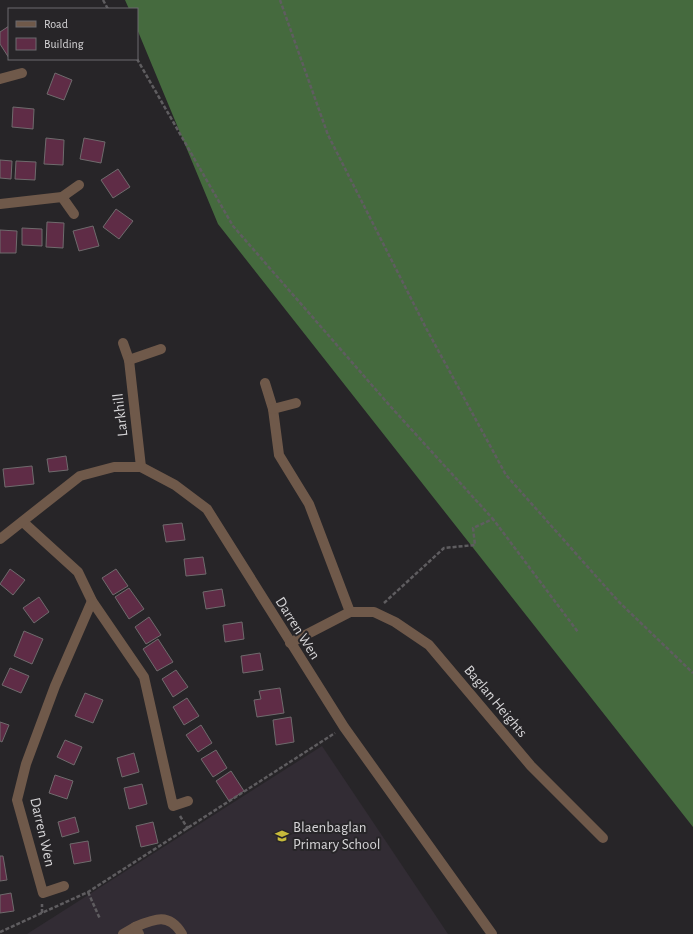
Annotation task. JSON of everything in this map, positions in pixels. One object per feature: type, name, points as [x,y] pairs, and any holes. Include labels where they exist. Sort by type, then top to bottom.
[{"type":"street","points":[[0,80],[22,73]]},
{"type":"street","points":[[0,204],[62,197],[79,184]]},
{"type":"street","points":[[62,197],[74,214]]},
{"type":"street","name":"Larkhill","points":[[122,343],[129,360],[142,467]]},
{"type":"street","points":[[129,360],[161,349]]},
{"type":"street","points":[[265,383],[273,409],[279,455],[310,504],[350,612]]},
{"type":"street","points":[[273,409],[296,402]]},
{"type":"street","name":"Darren Wen","points":[[0,539],[80,476],[114,467],[142,467],[175,485],[207,509],[344,727],[492,934]]},
{"type":"street","points":[[23,522],[78,572],[92,601],[144,677],[173,806],[188,801]]},
{"type":"street","name":"Darren Wen","points":[[64,886],[43,892],[17,800],[26,764],[55,686],[92,601]]},
{"type":"street","name":"Baglan Heights","points":[[290,643],[350,612],[374,612],[395,622],[428,646],[531,766],[603,838]]},
{"type":"street","points":[[123,934],[137,931],[154,920],[162,919],[175,924],[182,934]]},
{"type":"path","points":[[280,0],[328,135],[426,328],[506,475],[620,602],[693,673]]},
{"type":"path","points":[[138,60],[233,226],[391,407],[493,519],[578,632]]},
{"type":"path","points":[[374,612],[444,548],[475,546],[473,528],[493,519]]},
{"type":"path","points":[[0,932],[88,892],[344,727]]},
{"type":"path","points":[[88,892],[100,919]]},
{"type":"shaded area","name":"Blaenbaglan Primary School","points":[[322,746],[448,934],[27,934]]},
{"type":"green space","points":[[125,0],[693,0],[693,827],[218,224],[138,31],[138,8],[129,8]]},
{"type":"building","points":[[8,27],[8,56],[0,44],[0,32]]},
{"type":"building","points":[[55,73],[72,80],[64,100],[47,94]]},
{"type":"building","points":[[13,107],[34,109],[33,129],[12,127]]},
{"type":"building","points":[[46,138],[64,140],[63,165],[44,164]]},
{"type":"building","points":[[84,138],[105,142],[101,163],[80,159]]},
{"type":"building","points":[[0,160],[12,161],[11,179],[0,178]]},
{"type":"building","points":[[16,161],[36,162],[35,180],[15,179]]},
{"type":"building","points":[[118,169],[130,187],[113,198],[101,180]]},
{"type":"building","points":[[116,209],[133,221],[119,239],[103,227]]},
{"type":"building","points":[[47,222],[64,223],[63,248],[46,247]]},
{"type":"building","points":[[93,226],[99,246],[79,251],[73,231]]},
{"type":"building","points":[[22,228],[42,229],[42,246],[22,245]]},
{"type":"building","points":[[0,230],[17,231],[16,253],[0,253]]},
{"type":"building","points":[[66,456],[68,470],[49,472],[47,459]]},
{"type":"building","points":[[32,466],[34,484],[5,487],[3,469]]},
{"type":"building","points":[[182,523],[185,540],[166,542],[163,525]]},
{"type":"building","points":[[203,557],[206,574],[186,576],[184,559]]},
{"type":"building","points":[[10,569],[25,580],[13,595],[0,584]]},
{"type":"building","points":[[116,569],[128,586],[113,595],[102,578]]},
{"type":"building","points":[[129,588],[144,609],[129,619],[115,597]]},
{"type":"building","points":[[222,589],[225,606],[206,609],[203,592]]},
{"type":"building","points":[[39,597],[49,612],[34,623],[23,608]]},
{"type":"building","points":[[149,617],[161,635],[146,644],[135,627]]},
{"type":"building","points":[[242,622],[244,639],[225,642],[223,625]]},
{"type":"building","points":[[24,631],[43,639],[32,664],[14,656]]},
{"type":"building","points":[[158,639],[173,662],[157,671],[143,649]]},
{"type":"building","points":[[260,653],[263,670],[243,673],[241,656]]},
{"type":"building","points":[[10,668],[29,676],[21,693],[2,685]]},
{"type":"building","points":[[176,670],[188,687],[173,697],[162,679]]},
{"type":"building","points":[[280,688],[284,713],[257,717],[254,700],[261,699],[259,691]]},
{"type":"building","points":[[85,693],[103,700],[93,723],[75,716]]},
{"type":"building","points":[[187,698],[199,716],[184,725],[173,707]]},
{"type":"building","points":[[291,717],[294,742],[276,745],[273,720]]},
{"type":"building","points":[[0,722],[9,725],[2,742],[0,741]]},
{"type":"building","points":[[201,725],[212,743],[198,752],[186,735]]},
{"type":"building","points":[[65,740],[82,747],[74,765],[57,757]]},
{"type":"building","points":[[216,750],[227,768],[213,777],[201,759]]},
{"type":"building","points":[[134,753],[139,772],[122,777],[117,758]]},
{"type":"building","points":[[231,771],[244,791],[229,801],[216,781]]},
{"type":"building","points":[[55,775],[73,781],[67,799],[49,793]]},
{"type":"building","points":[[142,784],[147,804],[129,809],[124,788]]},
{"type":"building","points":[[75,817],[79,832],[62,837],[58,822]]},
{"type":"building","points":[[153,822],[158,843],[141,847],[136,826]]},
{"type":"building","points":[[88,841],[91,861],[74,864],[70,844]]},
{"type":"building","points":[[0,856],[3,856],[7,880],[0,881]]},
{"type":"building","points":[[11,893],[14,911],[0,913],[0,895]]},
{"type":"place","name":"Blaenbaglan Primary School","points":[[282,836]]}]
